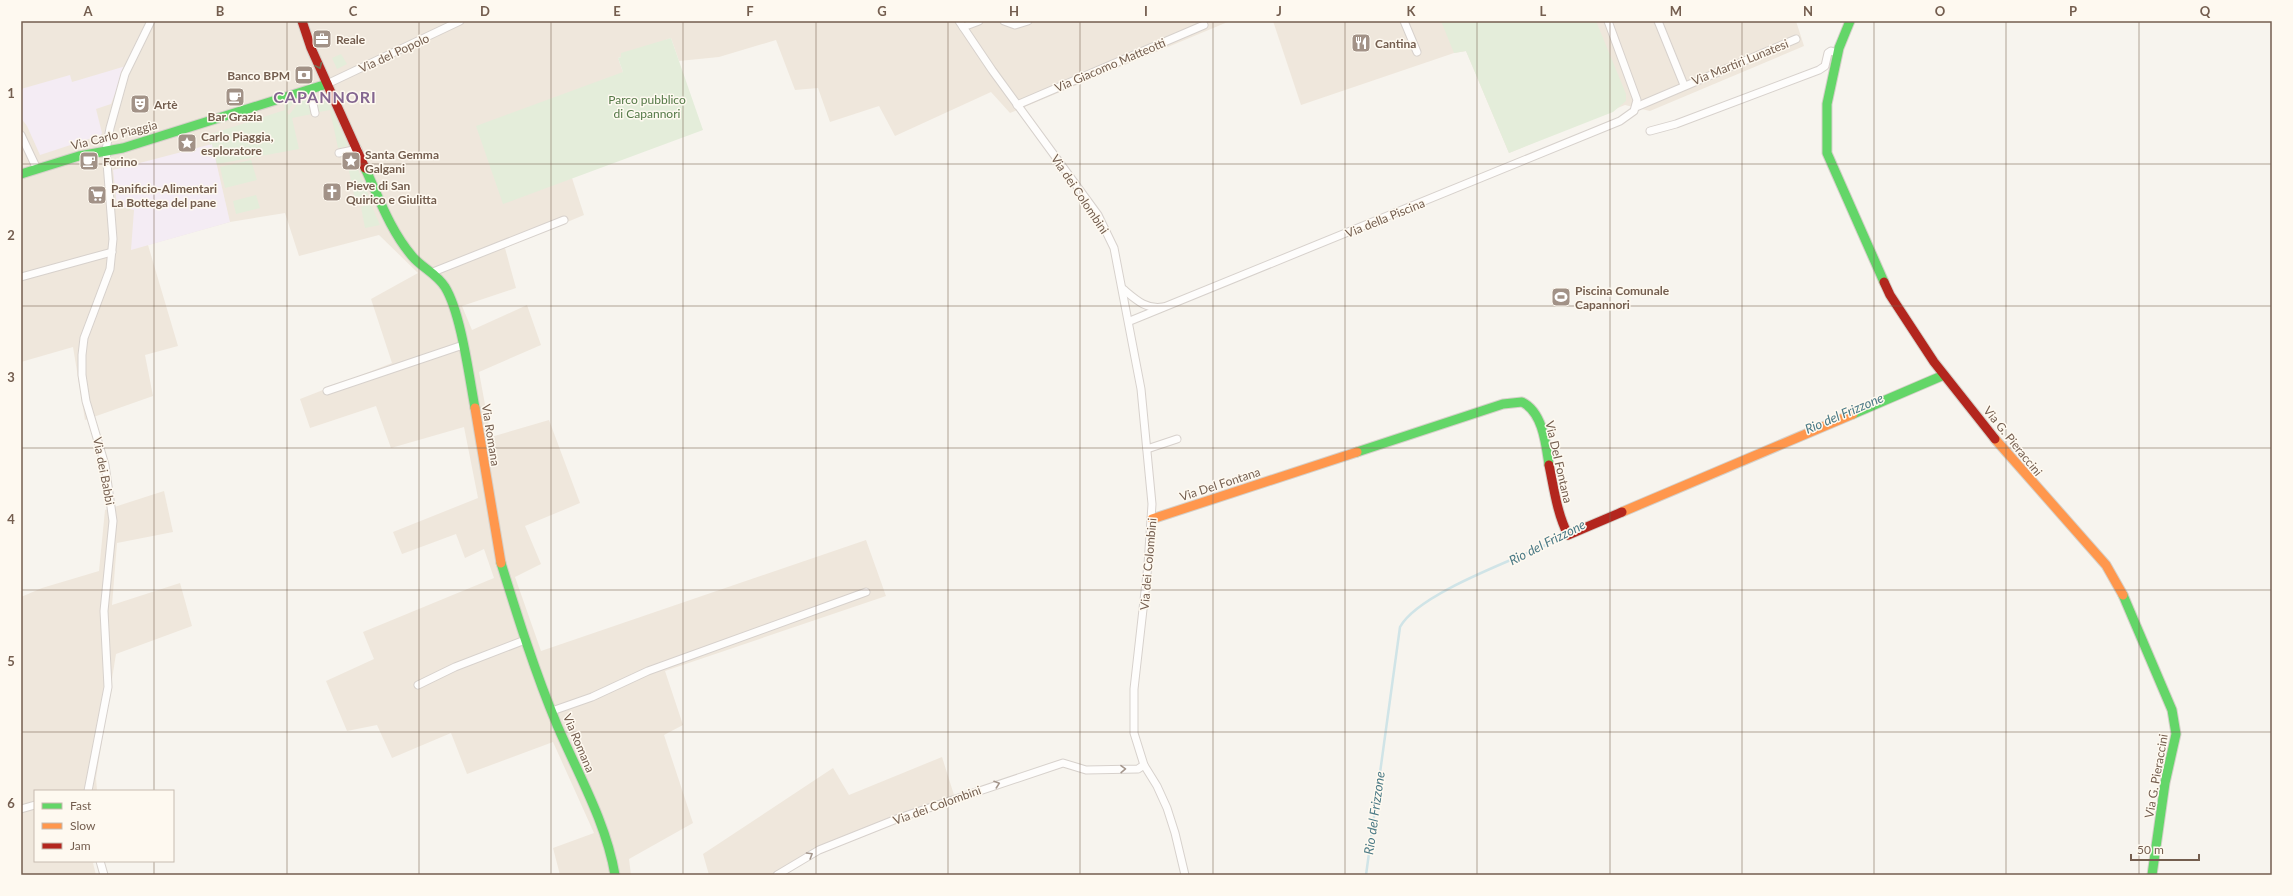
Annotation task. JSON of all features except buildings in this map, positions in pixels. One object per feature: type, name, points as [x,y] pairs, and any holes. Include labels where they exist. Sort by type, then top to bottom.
[{"type":"street","name":"Via dei Babbi","points":[[88,790],[108,687],[104,611],[113,522],[106,465],[86,401],[82,375],[82,355],[84,338],[110,269],[112,252],[112,201],[106,150],[110,128],[125,74],[150,21]]},
{"type":"street","name":"Via Romana","points":[[302,21],[327,84],[358,149],[393,230],[413,257],[433,272],[450,296],[463,345],[498,552],[525,640],[552,711],[605,832],[611,851],[614,875]]},
{"type":"street","name":"Via del Popolo","points":[[327,84],[460,21]]},
{"type":"street","points":[[961,24],[979,21]]},
{"type":"street","points":[[1004,21],[1015,25],[1028,21]]},
{"type":"street","points":[[1404,21],[1417,52]]},
{"type":"street","points":[[1608,21],[1636,93],[1636,107]]},
{"type":"street","name":"Via Martiri Lunatesi","points":[[1658,21],[1684,85]]},
{"type":"street","name":"Via G. Pieraccini","points":[[1850,21],[1838,53],[1827,104],[1827,153],[1890,295],[1944,374],[2013,462],[2106,565],[2128,602],[2172,710],[2176,726],[2176,734],[2165,782],[2152,875]]},
{"type":"street","name":"Via dei Colombini","points":[[777,875],[819,850],[899,818],[1063,763],[1086,770],[1138,769],[1144,765],[1136,740],[1132,718],[1152,519],[1141,389],[1130,321],[1114,248],[1107,230],[961,24]]},
{"type":"street","name":"Via Giacomo Matteotti","points":[[1017,105],[1204,26]]},
{"type":"street","name":"Via Martiri Lunatesi","points":[[1636,107],[1684,85],[1796,39]]},
{"type":"street","points":[[1650,132],[1676,124],[1819,70],[1825,66],[1828,53],[1831,51],[1838,53]]},
{"type":"street","name":"Via Carlo Piaggia","points":[[21,174],[106,150],[123,148],[327,84]]},
{"type":"street","points":[[310,90],[315,113]]},
{"type":"street","name":"Via della Piscina","points":[[1130,321],[1173,305],[1620,121],[1634,111],[1636,107]]},
{"type":"street","points":[[21,135],[37,169]]},
{"type":"street","points":[[339,153],[358,149]]},
{"type":"street","points":[[433,272],[564,220]]},
{"type":"street","points":[[21,277],[112,252]]},
{"type":"street","points":[[1123,289],[1143,305],[1156,308],[1173,305]]},
{"type":"street","points":[[327,392],[463,345]]},
{"type":"street","name":"Via Del Fontana","points":[[1152,519],[1503,404],[1523,402],[1531,408],[1537,420],[1550,464],[1566,531],[1579,531],[1822,425],[1944,374]]},
{"type":"street","points":[[1147,449],[1177,439]]},
{"type":"street","points":[[552,711],[592,697],[648,671],[866,592]]},
{"type":"street","points":[[418,685],[455,667],[525,640]]},
{"type":"street","points":[[1144,765],[1157,786],[1167,808],[1175,833],[1185,875]]},
{"type":"street","points":[[21,809],[34,805]]},
{"type":"street","points":[[100,862],[104,875]]},
{"type":"shaded area","points":[[21,21],[1230,21],[1010,113],[991,92],[895,136],[879,106],[830,122],[818,88],[795,90],[776,40],[719,57],[679,61],[671,38],[618,58],[623,72],[503,203],[572,178],[584,215],[505,248],[516,288],[462,306],[472,330],[527,305],[541,345],[479,372],[491,437],[549,420],[580,503],[525,526],[541,564],[515,577],[541,651],[866,540],[886,596],[665,671],[683,725],[664,735],[693,823],[629,859],[631,875],[560,875],[553,848],[594,833],[553,742],[467,774],[451,733],[392,758],[377,725],[347,731],[326,681],[374,659],[363,632],[494,578],[484,549],[465,558],[456,534],[402,554],[393,532],[478,498],[464,427],[391,448],[376,406],[310,428],[300,399],[392,363],[371,299],[418,273],[379,235],[299,256],[285,213],[230,222],[148,245],[178,346],[145,355],[153,396],[85,420],[73,347],[21,362]]},
{"type":"shaded area","points":[[1273,21],[1796,21],[1804,46],[1650,111],[1625,105],[1509,153],[1466,51],[1454,53],[1301,105]]},
{"type":"shaded area","points":[[126,66],[111,104],[96,109],[102,133],[101,135],[40,155],[27,126],[21,118],[21,89],[70,75],[72,82]]},
{"type":"shaded area","points":[[212,144],[230,222],[131,250],[134,210],[117,206],[113,170]]},
{"type":"shaded area","points":[[164,491],[173,532],[117,543],[112,605],[180,583],[192,626],[116,654],[96,778],[97,790],[34,790],[34,862],[96,862],[93,863],[96,875],[21,875],[21,597],[42,588],[99,571],[105,510]]},
{"type":"shaded area","points":[[942,757],[954,795],[815,856],[783,875],[709,875],[703,854],[833,768],[849,795]]},
{"type":"green space","points":[[1441,21],[1596,21],[1626,94],[1626,101],[1613,112],[1509,153],[1466,51],[1454,53]]},
{"type":"green space","name":"Parco pubblico di Capannori","points":[[671,38],[703,130],[503,204],[476,126],[623,72],[618,58],[621,57],[621,53]]},
{"type":"green space","points":[[341,54],[347,64],[337,69],[332,58]]},
{"type":"green space","points":[[325,94],[348,146],[338,148],[330,110],[319,112],[316,97]]},
{"type":"green space","points":[[296,99],[287,112],[289,115],[299,102],[309,99],[312,114],[292,118],[299,149],[217,164],[208,135],[285,110],[284,103]]},
{"type":"green space","points":[[352,155],[369,196],[355,199],[346,157]]},
{"type":"green space","points":[[251,160],[257,180],[225,188],[220,167]]},
{"type":"green space","points":[[256,195],[260,208],[236,214],[233,201]]},
{"type":"green space","points":[[371,204],[380,225],[365,228],[361,207]]},
{"type":"waterway","name":"Rio del Frizzone","points":[[1366,875],[1400,627],[1410,615],[1426,602],[1445,591],[1490,569],[1548,544],[1565,533]]},
{"type":"traffic: fast","points":[[1850,21],[1839,48],[1827,104],[1827,153],[1884,282]]},
{"type":"traffic: fast","points":[[21,174],[79,156],[123,148],[327,84]]},
{"type":"traffic: fast","points":[[365,168],[397,236],[412,256],[441,282],[451,298],[464,345],[475,408]]},
{"type":"traffic: fast","points":[[1853,414],[1944,375]]},
{"type":"traffic: fast","points":[[1357,452],[1503,404],[1522,402],[1535,413],[1539,421],[1545,439],[1549,465]]},
{"type":"traffic: fast","points":[[501,563],[541,685],[598,817],[611,855],[615,875]]},
{"type":"traffic: fast","points":[[2123,595],[2172,710],[2176,734],[2165,783],[2152,875]]},
{"type":"traffic: slow","points":[[475,408],[501,563]]},
{"type":"traffic: slow","points":[[1622,512],[1853,414]]},
{"type":"traffic: slow","points":[[1995,439],[2106,565],[2123,595]]},
{"type":"traffic: slow","points":[[1152,519],[1357,452]]},
{"type":"traffic: jam","points":[[302,21],[311,48],[365,168]]},
{"type":"traffic: jam","points":[[1884,282],[1890,295],[1934,362],[1995,439]]},
{"type":"traffic: jam","points":[[1549,465],[1558,510],[1568,535],[1622,512]]},
{"type":"place","name":"Reale","points":[[322,39]]},
{"type":"place","name":"Cantina","points":[[1361,43]]},
{"type":"place","name":"Banco BPM","points":[[304,75]]},
{"type":"place","name":"Bar Grazia","points":[[235,97]]},
{"type":"place","name":"Artè","points":[[140,104]]},
{"type":"place","name":"Carlo Piaggia, esploratore","points":[[187,143]]},
{"type":"place","name":"Forino","points":[[89,161]]},
{"type":"place","name":"Santa Gemma Galgani","points":[[351,161]]},
{"type":"place","name":"Pieve di San Quirico e Giulitta","points":[[332,192]]},
{"type":"place","name":"Panificio-Alimentari La Bottega del pane","points":[[97,195]]},
{"type":"place","name":"Piscina Comunale Capannori","points":[[1561,297]]},
{"type":"district","name":"CAPANNORI","points":[[325,96]]}]
